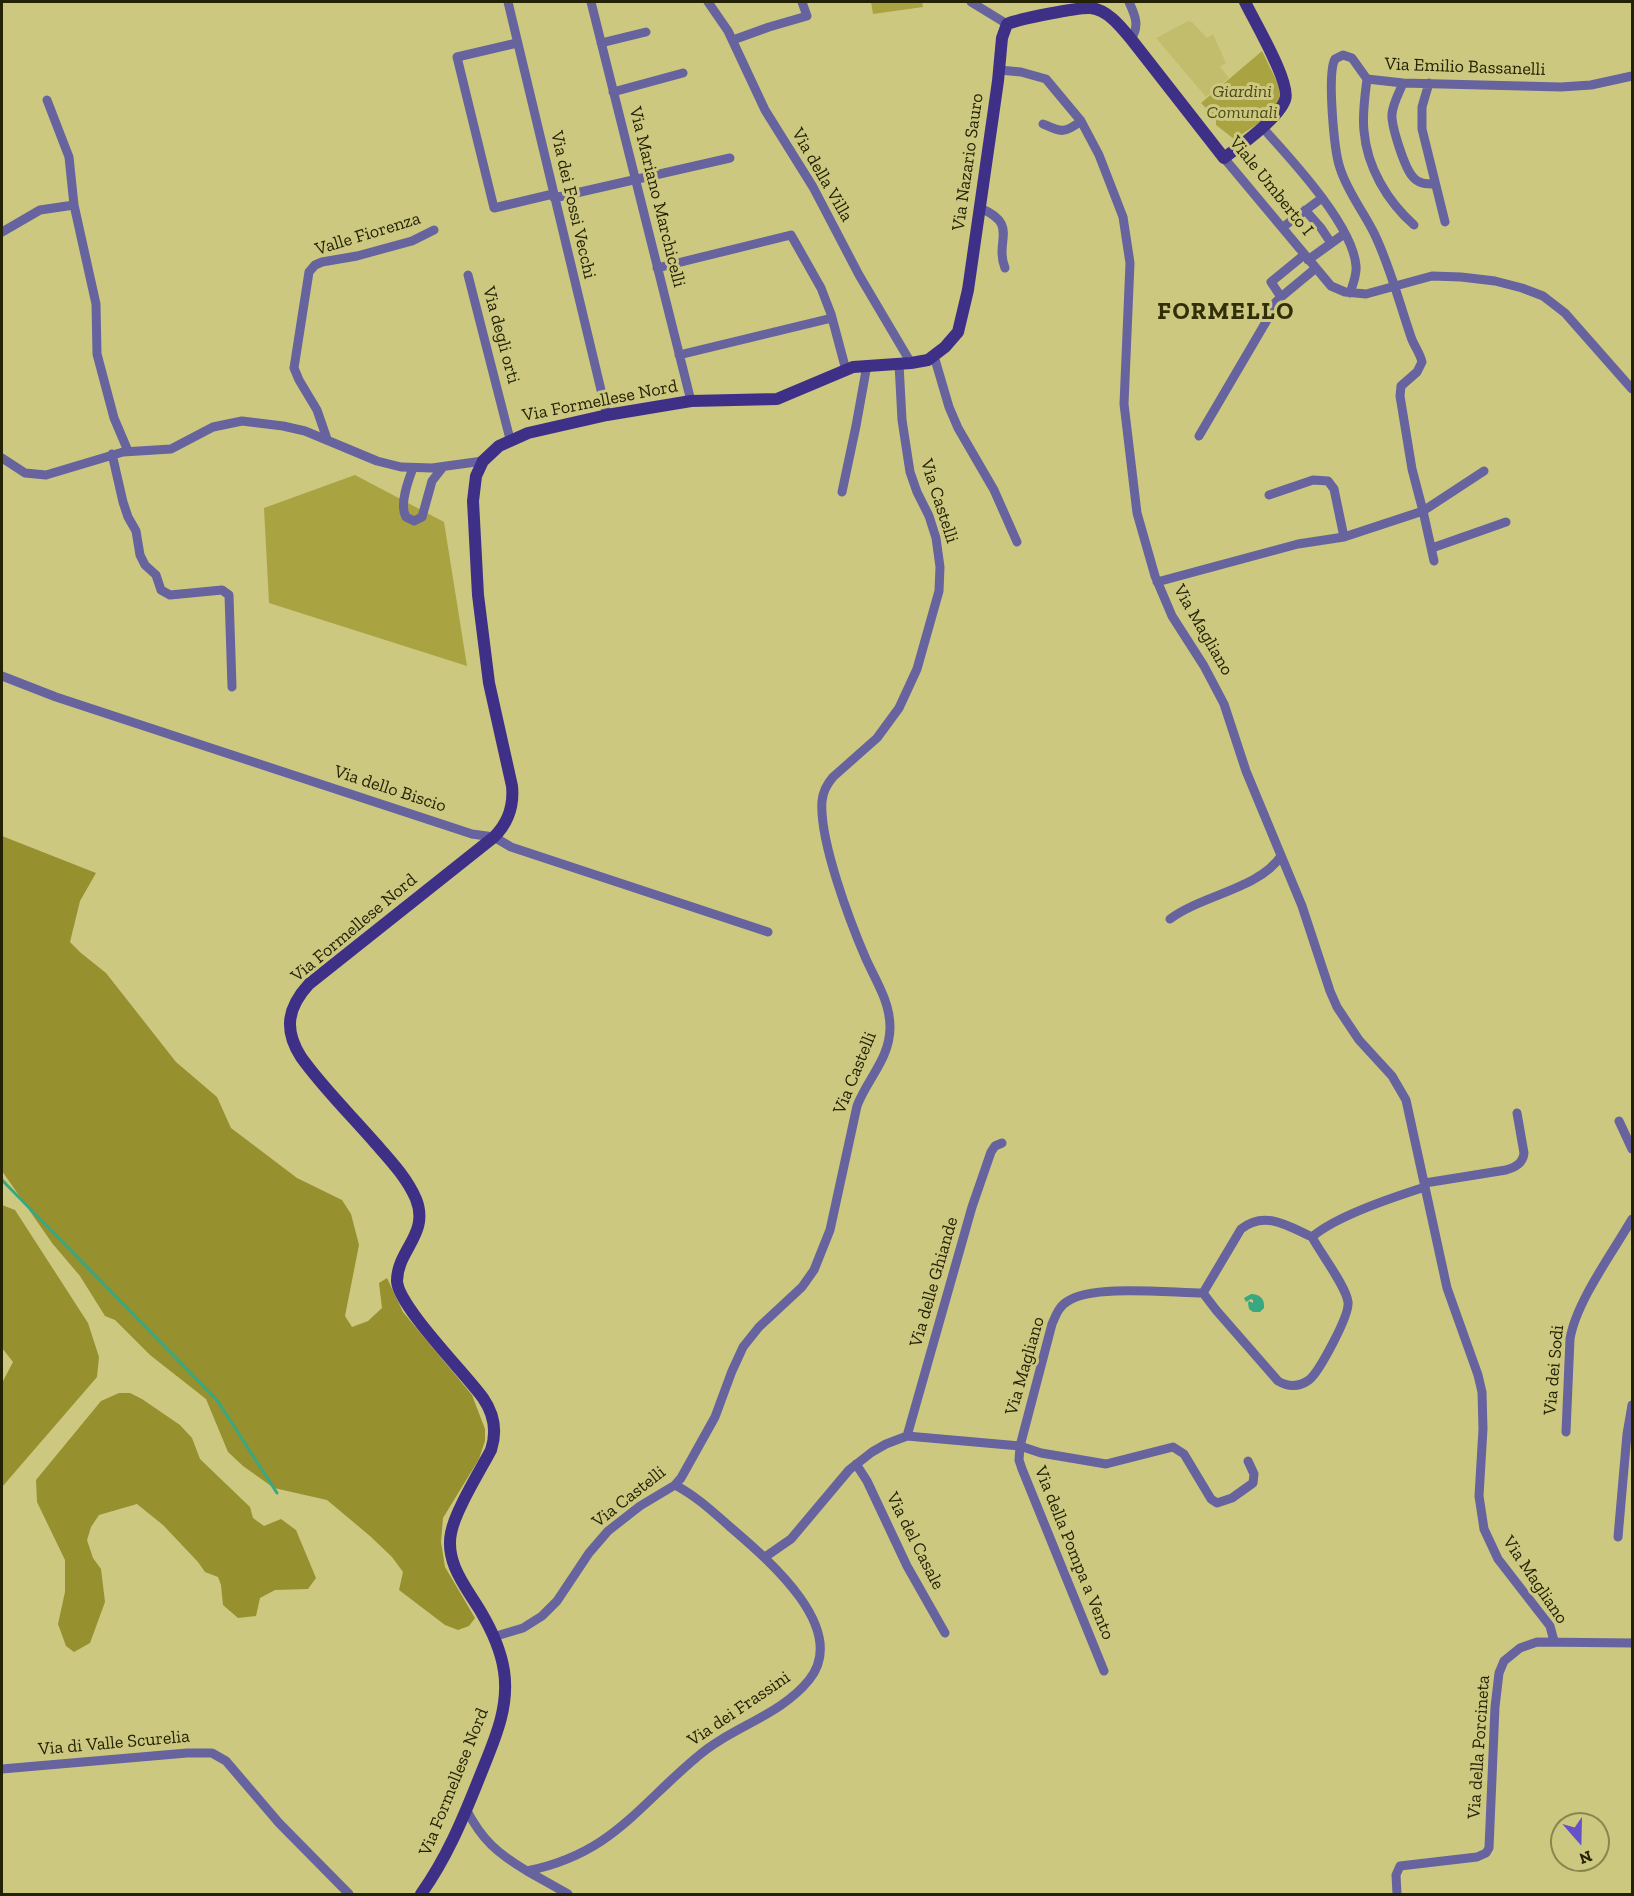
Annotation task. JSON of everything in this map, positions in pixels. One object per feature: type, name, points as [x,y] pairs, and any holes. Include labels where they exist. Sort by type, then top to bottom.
[{"type":"street","name":"Via dei Fossi Vecchi","points":[[508,2],[607,415]]},
{"type":"street","name":"Via Mariano Marchicelli","points":[[591,2],[691,401]]},
{"type":"street","name":"Via della Villa","points":[[708,2],[733,40],[765,110],[813,187],[905,364]]},
{"type":"street","points":[[717,2],[721,19]]},
{"type":"street","points":[[733,40],[807,16],[802,2]]},
{"type":"street","points":[[971,2],[1007,24],[1091,5]]},
{"type":"street","points":[[1129,2],[1137,18],[1136,32],[1131,39]]},
{"type":"street","points":[[1224,158],[1262,127],[1283,105],[1287,89],[1246,2]]},
{"type":"street","name":"Viale Umberto I","points":[[1091,5],[1118,23],[1224,158],[1331,286],[1350,293]]},
{"type":"street","name":"Via Nazario Sauro","points":[[905,364],[928,360],[945,348],[958,332],[968,290],[1002,38],[1007,24]]},
{"type":"street","points":[[601,43],[646,32]]},
{"type":"street","points":[[518,43],[457,57],[494,208],[635,180],[730,158]]},
{"type":"street","name":"Via Emilio Bassanelli","points":[[1394,288],[1375,236],[1344,180],[1336,153],[1332,96],[1333,62],[1340,56],[1353,58],[1367,79],[1404,83],[1580,87],[1632,76]]},
{"type":"street","name":"Via Magliano","points":[[999,70],[1021,72],[1046,79],[1081,121],[1099,155],[1122,218],[1130,263],[1124,404],[1137,513],[1157,582],[1172,616],[1221,697],[1250,780],[1311,928],[1337,1008],[1353,1033],[1389,1072],[1403,1094],[1410,1114],[1450,1300],[1482,1392],[1483,1429],[1479,1496],[1484,1529],[1498,1559],[1550,1626],[1554,1641]]},
{"type":"street","points":[[613,92],[683,73]]},
{"type":"street","points":[[1367,79],[1363,118],[1368,152],[1389,199],[1414,225]]},
{"type":"street","points":[[1404,83],[1392,111],[1393,130],[1412,176],[1423,183],[1435,184]]},
{"type":"street","points":[[1429,83],[1422,106],[1422,123],[1445,222]]},
{"type":"street","points":[[46,100],[68,151],[74,205],[96,304],[98,354],[112,411],[128,451]]},
{"type":"street","points":[[1043,124],[1059,131],[1066,131],[1081,121]]},
{"type":"street","points":[[1262,127],[1322,198],[1352,249],[1356,266],[1350,293],[1366,294],[1432,276],[1461,277],[1504,283],[1544,296],[1579,328],[1632,389]]},
{"type":"street","points":[[1282,227],[1322,198]]},
{"type":"street","points":[[2,232],[40,210],[74,205]]},
{"type":"street","points":[[980,208],[995,216],[1003,226],[1002,260],[1005,268]]},
{"type":"street","points":[[1305,210],[1331,243]]},
{"type":"street","name":"Valle Fiorenza","points":[[327,439],[317,410],[294,368],[309,272],[315,265],[322,262],[357,256],[412,241],[434,230]]},
{"type":"street","points":[[1281,297],[1271,282],[1344,234]]},
{"type":"street","points":[[657,268],[791,235],[821,288],[846,370]]},
{"type":"street","points":[[1199,436],[1270,315],[1271,307],[1316,268]]},
{"type":"street","name":"Via degli orti","points":[[468,275],[510,439]]},
{"type":"street","points":[[1394,288],[1412,341],[1422,362],[1416,372],[1402,384],[1400,390],[1412,469],[1434,561]]},
{"type":"street","points":[[679,355],[832,318]]},
{"type":"street","points":[[934,356],[949,407],[958,428],[994,490],[1017,542]]},
{"type":"street","name":"Via Formellese Nord","points":[[421,1894],[446,1856],[496,1736],[503,1710],[505,1679],[501,1659],[481,1611],[455,1568],[450,1540],[453,1524],[492,1446],[494,1432],[492,1417],[483,1398],[406,1306],[400,1293],[397,1283],[398,1272],[419,1223],[418,1207],[412,1190],[393,1163],[301,1057],[292,1038],[290,1020],[296,1002],[314,981],[494,837],[506,821],[513,795],[489,684],[478,595],[473,501],[476,476],[483,461],[495,448],[510,439],[528,433],[607,415],[691,401],[777,399],[846,370],[867,365],[905,364]]},
{"type":"street","name":"Via Castelli","points":[[493,1637],[523,1628],[542,1616],[556,1601],[608,1531],[646,1502],[675,1485],[715,1417],[736,1360],[747,1341],[802,1287],[814,1270],[830,1230],[857,1106],[864,1090],[880,1067],[889,1041],[890,1024],[887,1005],[863,952],[840,889],[824,828],[822,804],[824,792],[830,781],[882,733],[906,694],[920,658],[939,591],[940,567],[936,538],[910,472],[902,420],[905,364]]},
{"type":"street","points":[[842,492],[867,365]]},
{"type":"street","points":[[2,458],[25,473],[38,475],[57,473],[112,454],[171,449],[210,428],[236,422],[290,427],[327,439],[383,463],[413,468],[443,467],[483,461]]},
{"type":"street","points":[[112,454],[124,505],[136,531],[142,559],[156,575],[161,590],[173,595],[222,590],[229,595],[232,687]]},
{"type":"street","points":[[413,468],[403,511],[406,517],[414,521],[422,517],[432,482],[443,467]]},
{"type":"street","points":[[1157,582],[1298,544],[1344,537],[1424,512],[1484,471]]},
{"type":"street","points":[[1269,495],[1313,480],[1328,481],[1334,489],[1344,537]]},
{"type":"street","points":[[1432,548],[1506,522]]},
{"type":"street","name":"Via dello Biscio","points":[[2,676],[56,697],[475,835],[494,837],[511,847],[768,932]]},
{"type":"street","points":[[1170,919],[1192,905],[1262,874],[1275,865],[1281,856]]},
{"type":"street","points":[[1312,1237],[1360,1211],[1425,1185],[1506,1170],[1518,1165],[1524,1153],[1518,1113]]},
{"type":"street","points":[[1619,1121],[1632,1149]]},
{"type":"street","name":"Via delle Ghiande","points":[[907,1436],[976,1196],[991,1152],[995,1146],[1002,1143]]},
{"type":"street","points":[[1271,1219],[1312,1237],[1345,1292],[1349,1310],[1314,1374],[1303,1383],[1292,1385],[1278,1381],[1203,1293],[1241,1229],[1251,1222],[1271,1219]]},
{"type":"street","name":"Via dei Sodi","points":[[1566,1432],[1572,1326],[1581,1306],[1632,1219]]},
{"type":"street","name":"Via Magliano","points":[[1020,1446],[1052,1324],[1060,1308],[1067,1301],[1085,1294],[1108,1291],[1203,1293]]},
{"type":"street","points":[[1618,1537],[1627,1434],[1632,1406]]},
{"type":"street","points":[[765,1557],[790,1539],[856,1464],[877,1449],[907,1436],[1020,1446],[1045,1454],[1106,1464],[1173,1447],[1184,1454],[1211,1499],[1217,1503],[1232,1498],[1253,1483],[1254,1474],[1248,1461]]},
{"type":"street","name":"Via della Pompa a Vento","points":[[1020,1446],[1019,1460],[1022,1469],[1104,1671]]},
{"type":"street","name":"Via del Casale","points":[[856,1464],[867,1481],[907,1566],[945,1633]]},
{"type":"street","name":"Via dei Frassini","points":[[527,1871],[544,1868],[583,1853],[610,1836],[702,1752],[782,1705],[797,1693],[811,1678],[820,1656],[816,1627],[804,1604],[765,1557],[690,1493],[675,1485]]},
{"type":"street","name":"Via della Porcineta","points":[[1397,1894],[1396,1875],[1400,1866],[1477,1857],[1488,1850],[1495,1707],[1501,1667],[1506,1658],[1520,1648],[1537,1642],[1632,1643]]},
{"type":"street","name":"Via di Valle Scurelia","points":[[2,1769],[187,1753],[215,1754],[226,1761],[279,1823],[349,1894]]},
{"type":"street","points":[[466,1809],[490,1845],[527,1871],[568,1894]]},
{"type":"shaded area","points":[[1188,21],[1192,22],[1207,38],[1213,34],[1226,63],[1220,67],[1229,78],[1206,97],[1156,38]]},
{"type":"shaded area","points":[[2,836],[96,873],[80,901],[70,942],[106,973],[176,1062],[217,1097],[231,1128],[297,1178],[342,1200],[351,1214],[359,1245],[345,1316],[352,1327],[368,1321],[382,1308],[379,1283],[387,1278],[403,1312],[472,1395],[485,1429],[485,1441],[479,1459],[443,1518],[441,1542],[445,1567],[475,1618],[469,1626],[458,1630],[445,1625],[399,1590],[403,1572],[392,1557],[327,1500],[274,1488],[228,1452],[206,1399],[150,1355],[115,1320],[105,1316],[80,1276],[52,1243],[2,1171]]},
{"type":"shaded area","points":[[2,1205],[15,1210],[88,1323],[99,1357],[97,1377],[2,1487],[2,1383],[13,1362],[2,1348]]},
{"type":"shaded area","points":[[1251,1294],[1263,1300],[1264,1308],[1260,1312],[1253,1312],[1249,1309],[1248,1303],[1249,1301],[1253,1303],[1253,1300],[1251,1299],[1246,1302],[1244,1298]]},
{"type":"shaded area","points":[[119,1393],[130,1393],[142,1399],[180,1425],[192,1438],[200,1459],[250,1507],[253,1518],[264,1526],[281,1519],[296,1530],[316,1578],[308,1589],[275,1590],[260,1598],[256,1616],[238,1618],[223,1605],[218,1577],[205,1572],[163,1525],[137,1504],[99,1515],[91,1527],[87,1540],[93,1558],[101,1569],[105,1602],[90,1643],[74,1652],[66,1646],[58,1624],[65,1592],[65,1560],[37,1502],[36,1480],[101,1401]]},
{"type":"green space","points":[[871,2],[922,2],[923,7],[873,14]]},
{"type":"green space","name":"Giardini Comunali","points":[[1262,51],[1279,86],[1280,100],[1264,120],[1234,139],[1216,125],[1216,118],[1201,103]]},
{"type":"green space","points":[[355,475],[444,522],[467,666],[269,603],[264,508]]},
{"type":"waterway","points":[[2,1180],[217,1400],[277,1493]]},
{"type":"district","name":"FORMELLO","points":[[1226,312]]}]
